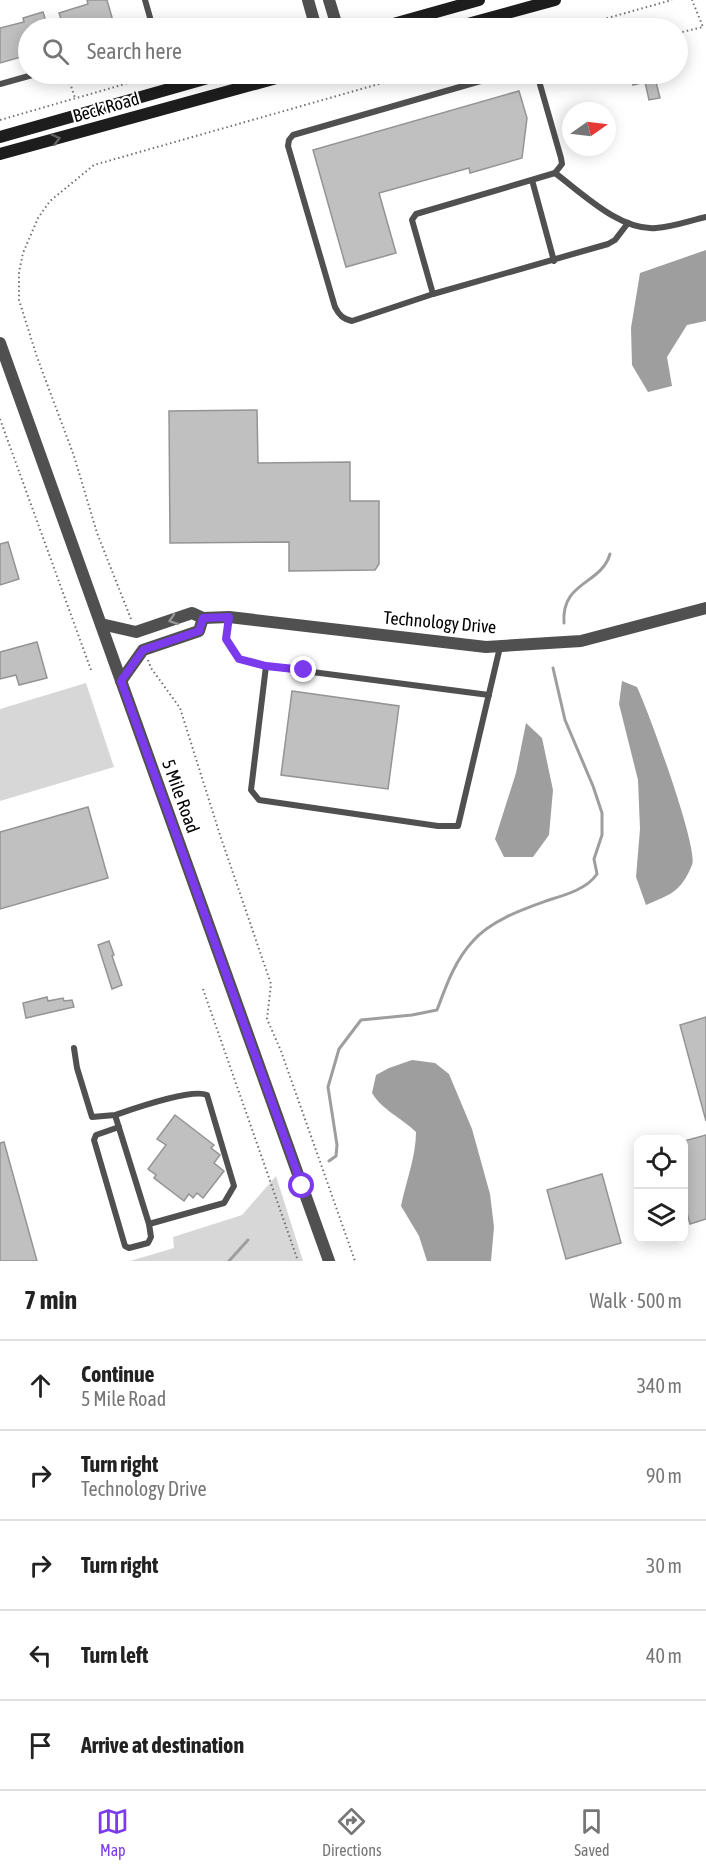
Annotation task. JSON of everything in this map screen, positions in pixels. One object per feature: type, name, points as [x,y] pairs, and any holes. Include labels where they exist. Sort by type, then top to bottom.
[{"type":"main road","points":[[415,18],[479,0]]},
{"type":"main road","points":[[489,18],[555,0]]},
{"type":"main road","name":"Beck Road","points":[[0,137],[185,84]]},
{"type":"main road","name":"Beck Road","points":[[0,154],[255,84]]},
{"type":"street","points":[[308,0],[313,18]]},
{"type":"street","points":[[329,0],[334,18]]},
{"type":"street","name":"5 Mile Road","points":[[0,343],[329,1261]]},
{"type":"street","name":"Technology Drive","points":[[136,632],[192,613],[203,618],[229,617],[486,647],[581,641],[706,608]]},
{"type":"street","points":[[121,681],[143,650],[199,631],[203,618]]},
{"type":"street","points":[[101,624],[136,632]]},
{"type":"lane","points":[[145,0],[150,18]]},
{"type":"lane","points":[[0,84],[18,79]]},
{"type":"lane","points":[[169,84],[170,88]]},
{"type":"lane","points":[[470,84],[293,135],[289,140],[288,146],[338,314],[352,321],[433,294],[554,261],[608,244],[615,240],[628,223]]},
{"type":"lane","points":[[433,294],[412,220],[413,216],[555,173],[562,164],[540,84]]},
{"type":"lane","points":[[555,173],[615,218],[639,228],[654,229],[706,217]]},
{"type":"lane","points":[[531,180],[554,261]]},
{"type":"lane","points":[[229,617],[226,639],[239,659],[266,666],[489,694]]},
{"type":"lane","points":[[266,666],[251,790],[259,800],[438,826],[458,826],[501,646]]},
{"type":"lane","points":[[74,1048],[77,1068],[92,1117],[115,1115],[200,1092],[207,1095],[234,1186],[224,1203],[148,1224]]},
{"type":"lane","points":[[115,1115],[119,1128],[148,1224],[151,1237],[148,1243],[129,1248],[125,1246],[94,1140],[96,1135],[119,1128]]},
{"type":"path","points":[[608,18],[672,0]]},
{"type":"path","points":[[688,31],[703,27],[692,0]]},
{"type":"path","points":[[71,84],[75,98]]},
{"type":"path","points":[[0,120],[125,84]]},
{"type":"path","points":[[136,632],[97,534],[74,456],[37,357],[19,300],[19,272],[23,253],[38,218],[50,201],[94,165],[379,84]]},
{"type":"path","points":[[0,419],[91,670]]},
{"type":"path","points":[[143,650],[151,668],[180,708],[271,984],[267,1019],[281,1051],[355,1261]]},
{"type":"path","points":[[203,989],[298,1261]]},
{"type":"shaded area","points":[[706,250],[706,321],[687,325],[667,357],[672,386],[648,392],[632,365],[631,328],[640,273]]},
{"type":"shaded area","points":[[622,681],[637,687],[643,701],[681,808],[692,854],[692,865],[679,887],[669,895],[646,905],[636,877],[640,829],[638,780],[619,704]]},
{"type":"shaded area","points":[[86,683],[114,767],[0,801],[0,709]]},
{"type":"shaded area","points":[[526,723],[542,738],[553,790],[549,835],[533,857],[504,857],[495,839],[516,773]]},
{"type":"shaded area","points":[[412,1060],[435,1063],[449,1074],[472,1129],[490,1194],[494,1227],[491,1261],[427,1261],[419,1236],[401,1206],[413,1160],[416,1132],[381,1104],[372,1093],[376,1075]]},
{"type":"shaded area","points":[[276,1176],[303,1261],[130,1261],[174,1248],[173,1237],[242,1215]]},
{"type":"building","points":[[87,0],[107,0],[112,18],[61,18],[59,13],[88,4]]},
{"type":"building","points":[[43,12],[45,18],[23,18]]},
{"type":"building","points":[[18,24],[18,58],[0,63],[0,28]]},
{"type":"building","points":[[645,84],[656,84],[660,98],[649,100]]},
{"type":"building","points":[[519,91],[527,118],[522,158],[470,173],[469,168],[379,193],[396,253],[346,267],[313,150]]},
{"type":"building","points":[[257,410],[258,463],[350,462],[350,501],[379,501],[379,564],[375,570],[289,571],[289,542],[170,543],[169,411]]},
{"type":"building","points":[[8,542],[19,579],[0,585],[0,544]]},
{"type":"building","points":[[37,642],[47,678],[19,685],[16,675],[0,679],[0,652]]},
{"type":"building","points":[[292,691],[399,706],[388,789],[281,775]]},
{"type":"building","points":[[88,807],[108,878],[0,909],[0,832]]},
{"type":"building","points":[[109,941],[122,985],[112,989],[98,945]]},
{"type":"building","points":[[47,997],[48,1001],[63,998],[64,1001],[72,1000],[74,1007],[26,1018],[23,1003]]},
{"type":"building","points":[[706,1017],[706,1121],[680,1025]]},
{"type":"building","points":[[175,1115],[214,1145],[211,1148],[220,1155],[214,1163],[224,1171],[203,1198],[197,1193],[193,1198],[189,1194],[184,1201],[154,1178],[156,1175],[148,1169],[166,1145],[157,1139]]},
{"type":"building","points":[[706,1135],[706,1219],[690,1224],[688,1216],[688,1140]]},
{"type":"building","points":[[4,1142],[37,1261],[0,1261],[0,1143]]},
{"type":"building","points":[[602,1174],[621,1243],[566,1259],[547,1190]]},
{"type":"waterway","points":[[564,623],[565,609],[569,599],[575,591],[599,572],[610,554]]},
{"type":"waterway","points":[[329,1161],[336,1156],[337,1145],[328,1087],[339,1049],[361,1020],[437,1010],[456,965],[480,934],[508,916],[582,888],[597,874],[594,859],[602,835],[602,813],[565,720],[553,668]]},
{"type":"waterway","points":[[229,1261],[248,1240]]},
{"type":"route","points":[[302,1186],[121,681],[143,650],[199,631],[203,618],[229,617],[226,639],[239,659],[266,666],[304,670]]}]
